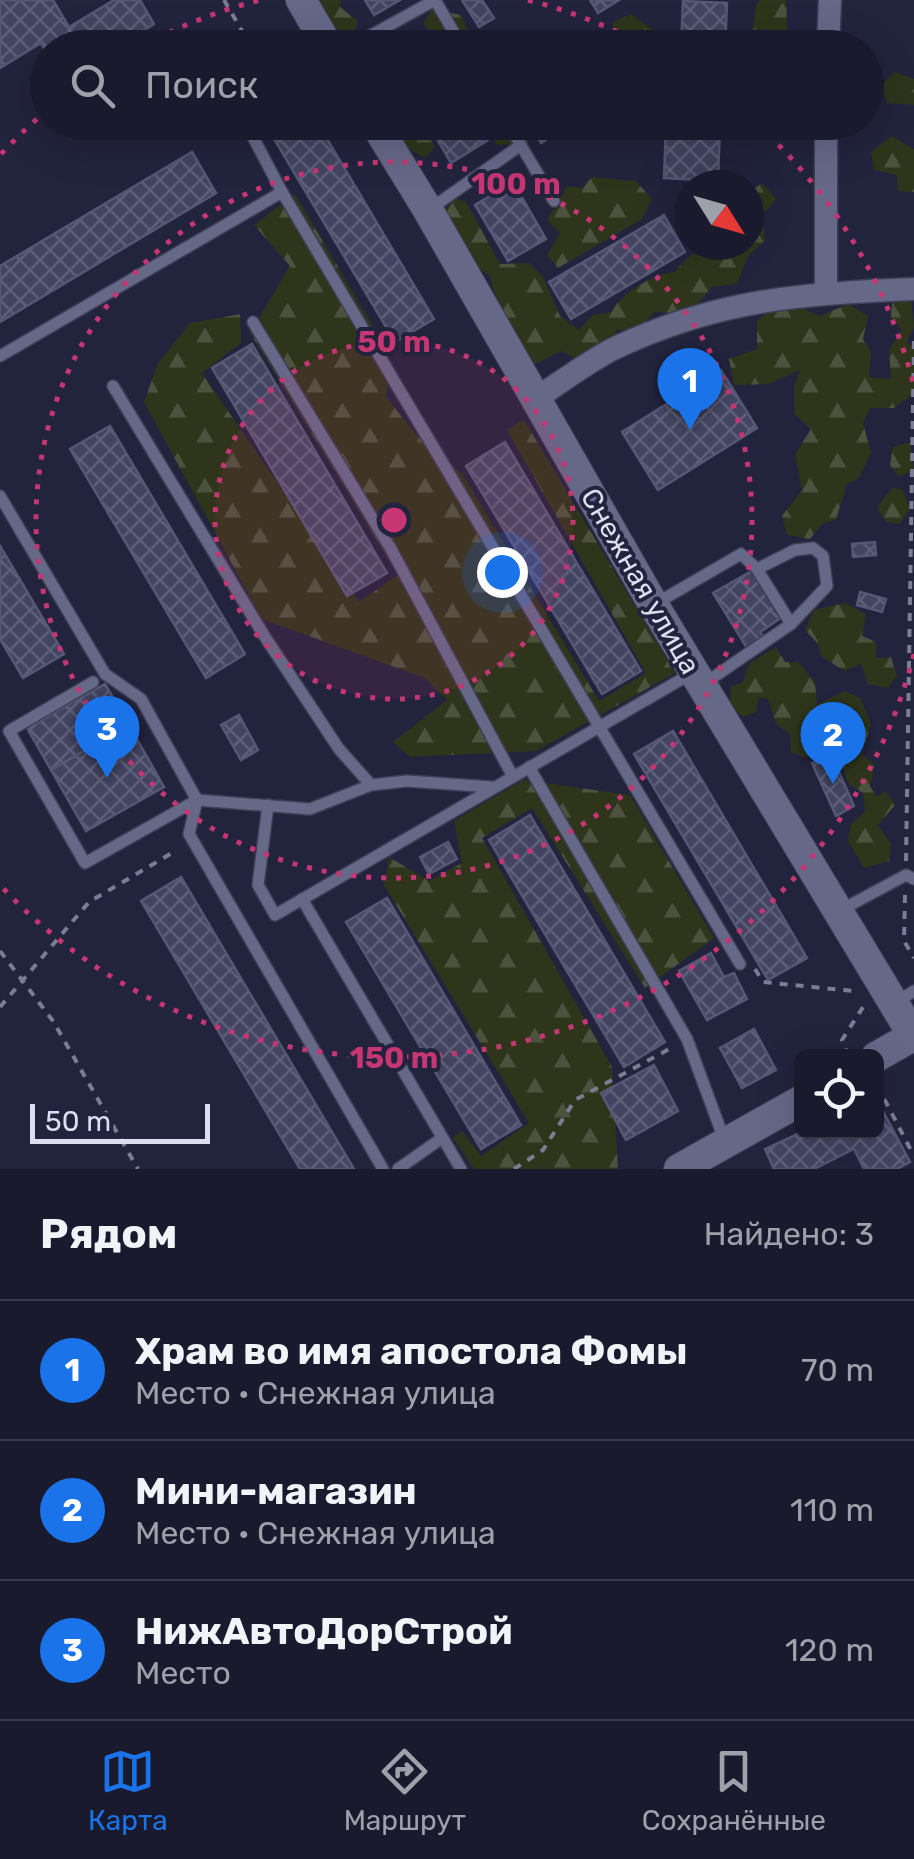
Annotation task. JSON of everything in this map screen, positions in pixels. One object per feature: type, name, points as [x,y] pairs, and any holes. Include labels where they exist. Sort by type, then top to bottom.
[{"type":"street","points":[[301,0],[318,30]]},
{"type":"street","points":[[829,30],[830,0]]},
{"type":"street","name":"Снежная улица","points":[[385,140],[698,679],[914,1037]]},
{"type":"street","points":[[826,140],[826,292]]},
{"type":"street","points":[[535,400],[609,351],[678,321],[765,299],[914,289]]},
{"type":"street","points":[[884,1053],[914,1037]]},
{"type":"street","points":[[680,1169],[794,1104]]},
{"type":"lane","points":[[363,30],[435,0],[452,30]]},
{"type":"lane","points":[[255,140],[740,964]]},
{"type":"lane","points":[[518,140],[554,201]]},
{"type":"lane","points":[[428,210],[521,145]]},
{"type":"lane","points":[[0,356],[282,192]]},
{"type":"lane","points":[[253,322],[392,548],[512,775]]},
{"type":"lane","points":[[112,386],[265,637],[338,749],[371,785]]},
{"type":"lane","points":[[0,496],[105,674],[142,699],[197,800],[190,834],[383,1169]]},
{"type":"lane","points":[[268,805],[258,885],[275,915],[512,775],[698,679],[791,624],[828,586],[823,556],[812,548],[795,550],[757,569]]},
{"type":"lane","points":[[654,604],[741,554],[757,569],[791,624]]},
{"type":"lane","points":[[93,682],[9,731],[85,862],[197,800],[310,809],[371,785],[407,782],[492,787]]},
{"type":"lane","points":[[529,767],[687,1039],[725,1143]]},
{"type":"lane","points":[[839,911],[910,877]]},
{"type":"lane","points":[[302,900],[461,1169]]},
{"type":"lane","points":[[398,1169],[442,1138]]},
{"type":"path","points":[[224,0],[242,30]]},
{"type":"path","points":[[914,338],[910,877],[904,942],[914,958]]},
{"type":"path","points":[[0,1007],[89,902],[194,840]]},
{"type":"path","points":[[0,951],[53,1020],[138,1169]]},
{"type":"path","points":[[740,964],[754,966],[763,982],[886,996]]},
{"type":"path","points":[[845,1049],[842,1040],[886,996]]},
{"type":"path","points":[[514,1169],[543,1150],[576,1100],[687,1039]]},
{"type":"path","points":[[884,1098],[914,1156]]},
{"type":"green space","points":[[306,0],[341,0],[340,7],[358,21],[355,30],[327,26]]},
{"type":"green space","points":[[760,0],[786,0],[787,30],[752,30]]},
{"type":"green space","points":[[432,9],[461,15],[468,30],[429,30],[423,24]]},
{"type":"green space","points":[[631,14],[654,30],[612,30],[613,22]]},
{"type":"green space","points":[[895,72],[914,79],[914,105],[887,103],[884,82]]},
{"type":"green space","points":[[892,136],[914,149],[914,192],[898,191],[897,175],[874,170],[871,152]]},
{"type":"green space","points":[[398,140],[431,140],[435,147],[425,158]]},
{"type":"green space","points":[[494,140],[528,140],[526,147],[496,144]]},
{"type":"green space","points":[[592,177],[636,181],[652,199],[642,219],[558,268],[547,255],[560,233],[547,220],[567,186],[582,188]]},
{"type":"green space","points":[[764,185],[776,199],[764,214]]},
{"type":"green space","points":[[295,194],[390,355],[386,397],[418,437],[462,474],[599,701],[646,673],[507,430],[524,420],[675,673],[536,751],[410,757],[393,742],[447,700],[425,678],[262,619],[144,402],[158,363],[190,323],[240,314],[241,343],[202,373],[359,602],[398,575],[250,333],[290,266],[254,225]]},
{"type":"green space","points":[[455,198],[466,202],[500,264],[529,263],[543,277],[560,316],[579,330],[593,315],[611,312],[630,291],[657,276],[675,272],[683,263],[746,260],[737,284],[712,287],[689,314],[654,312],[635,334],[617,329],[609,348],[585,363],[561,351],[531,366],[508,333],[489,275],[468,263],[441,215]]},
{"type":"green space","points":[[911,298],[914,327],[907,341],[914,349],[914,393],[894,408],[870,408],[863,423],[871,453],[859,478],[847,484],[836,519],[822,524],[810,539],[787,535],[782,516],[802,490],[795,454],[811,429],[794,413],[794,386],[800,370],[769,384],[734,385],[729,359],[757,349],[757,321],[782,300],[820,316],[848,304],[868,316],[863,339],[871,352],[869,377],[891,379],[889,350],[902,330],[891,318],[892,302]]},
{"type":"green space","points":[[910,442],[914,470],[899,477],[890,465],[893,447]]},
{"type":"green space","points":[[892,488],[902,489],[910,509],[899,524],[886,522],[877,507]]},
{"type":"green space","points":[[845,603],[866,614],[862,636],[876,642],[876,658],[891,657],[897,676],[888,688],[868,684],[861,664],[844,671],[821,656],[818,644],[805,630],[814,610]]},
{"type":"green space","points":[[776,647],[785,662],[798,662],[815,682],[817,704],[845,691],[860,698],[871,724],[862,754],[875,765],[870,786],[877,797],[886,791],[895,805],[878,825],[891,844],[889,861],[864,868],[848,841],[851,824],[865,812],[863,793],[849,784],[835,750],[821,747],[805,758],[791,752],[790,734],[776,724],[768,699],[759,697],[756,712],[743,717],[729,705],[731,686],[742,683],[750,663]]},
{"type":"green space","points":[[523,780],[630,795],[714,938],[645,988],[532,808],[482,838],[612,1067],[618,1169],[474,1169],[453,1138],[462,1131],[481,1156],[529,1123],[384,885],[389,857],[429,881],[462,863],[454,821]]},
{"type":"building","points":[[0,0],[53,0],[69,27],[114,0],[140,0],[154,24],[144,30],[30,30],[30,50],[0,68]]},
{"type":"building","points":[[365,0],[400,0],[374,15]]},
{"type":"building","points":[[462,0],[482,0],[494,18],[479,27]]},
{"type":"building","points":[[590,0],[619,0],[598,13]]},
{"type":"building","points":[[683,1],[727,3],[726,30],[682,30]]},
{"type":"building","points":[[275,140],[328,140],[434,319],[395,342]]},
{"type":"building","points":[[438,140],[488,140],[451,163]]},
{"type":"building","points":[[665,140],[719,140],[718,170],[674,170],[674,179],[664,178]]},
{"type":"building","points":[[192,152],[216,193],[0,322],[0,266]]},
{"type":"building","points":[[513,182],[546,239],[508,261],[475,205]]},
{"type":"building","points":[[664,215],[674,233],[674,258],[571,319],[549,282]]},
{"type":"building","points":[[252,344],[387,573],[347,596],[212,368]]},
{"type":"building","points":[[721,370],[757,428],[658,490],[622,432]]},
{"type":"building","points":[[110,426],[245,654],[206,678],[70,449]]},
{"type":"building","points":[[505,442],[641,671],[602,694],[466,466]]},
{"type":"building","points":[[875,542],[876,555],[853,557],[852,544]]},
{"type":"building","points":[[0,546],[64,654],[23,678],[0,639]]},
{"type":"building","points":[[752,571],[781,618],[760,632],[764,637],[747,648],[713,593]]},
{"type":"building","points":[[860,592],[886,599],[882,612],[857,605]]},
{"type":"building","points":[[105,684],[129,725],[51,770],[27,728]]},
{"type":"building","points":[[239,715],[258,750],[241,760],[221,725]]},
{"type":"building","points":[[129,725],[164,787],[86,831],[51,770]]},
{"type":"building","points":[[673,731],[807,958],[768,980],[634,754]]},
{"type":"building","points":[[831,754],[854,806],[836,816],[812,763]]},
{"type":"building","points":[[530,815],[665,1042],[624,1067],[489,840]]},
{"type":"building","points":[[448,842],[457,859],[429,874],[420,857]]},
{"type":"building","points":[[181,877],[354,1169],[300,1169],[141,901]]},
{"type":"building","points":[[387,898],[521,1125],[481,1149],[346,922]]},
{"type":"building","points":[[711,953],[724,977],[734,973],[747,999],[707,1020],[679,971]]},
{"type":"building","points":[[754,1029],[776,1070],[742,1088],[720,1048]]},
{"type":"building","points":[[654,1065],[678,1111],[626,1140],[601,1093]]},
{"type":"building","points":[[884,1113],[910,1162],[897,1169],[864,1169],[854,1149],[814,1169],[774,1169],[765,1149],[794,1136],[794,1139],[884,1139]]},
{"type":"place","name":"Храм во имя апостола Фомы","points":[[690,430]]},
{"type":"place","name":"НижАвтоДорСтрой","points":[[107,778]]},
{"type":"place","name":"Мини-магазин","points":[[833,784]]}]
